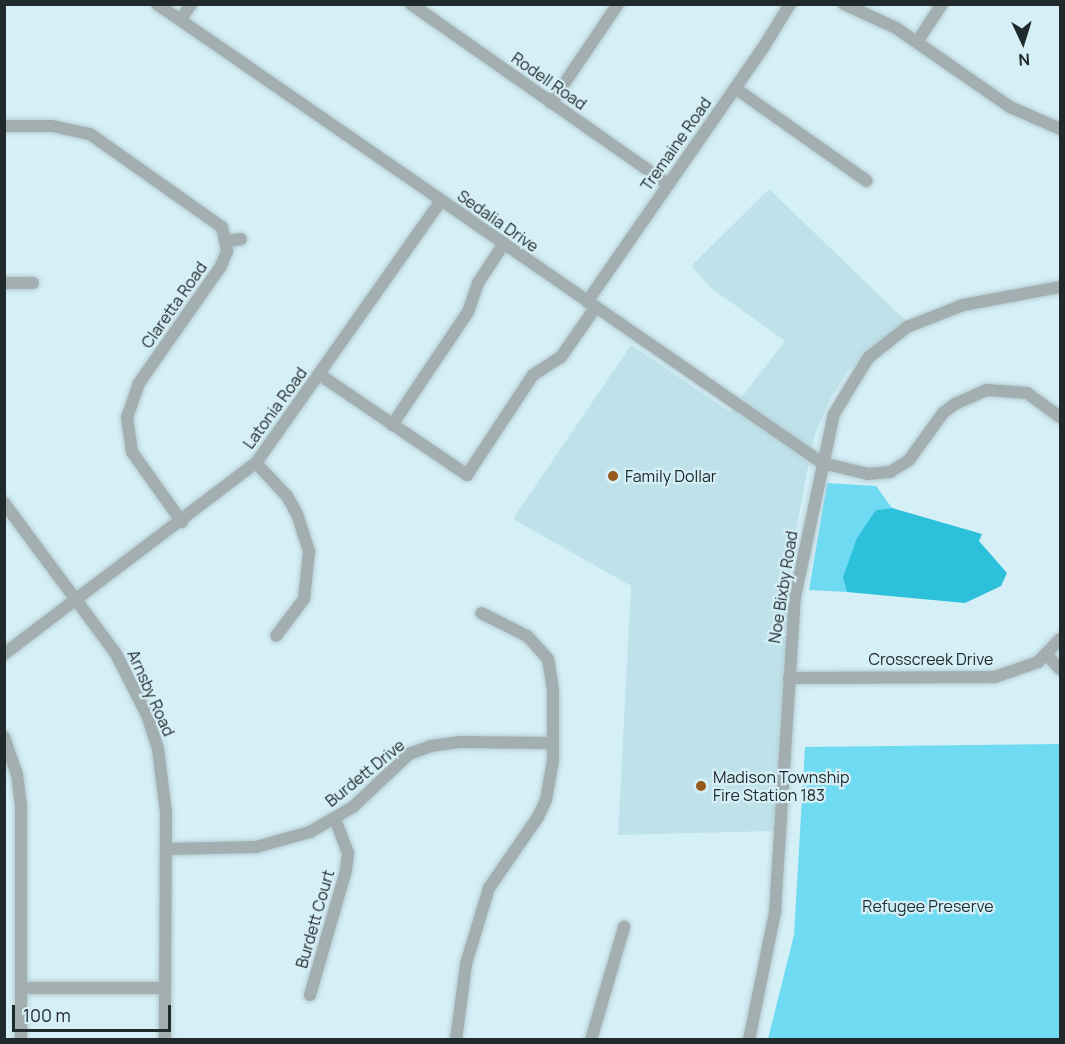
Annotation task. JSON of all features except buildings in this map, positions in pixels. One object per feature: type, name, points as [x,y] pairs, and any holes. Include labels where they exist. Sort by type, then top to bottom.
[{"type":"street","name":"Sedalia Drive","points":[[157,4],[822,463]]},
{"type":"street","points":[[181,20],[191,4]]},
{"type":"street","name":"Rodell Road","points":[[411,4],[668,184]]},
{"type":"street","points":[[551,103],[618,4]]},
{"type":"street","name":"Tremaine Road","points":[[392,425],[467,475],[533,375],[561,357],[591,305],[668,184],[790,4]]},
{"type":"street","points":[[844,4],[917,42],[1010,107],[1060,129]]},
{"type":"street","points":[[917,42],[942,4]]},
{"type":"street","points":[[735,88],[867,181]]},
{"type":"street","points":[[4,126],[73,129],[104,141],[217,220],[227,241],[241,239]]},
{"type":"street","name":"Latonia Road","points":[[4,654],[182,522],[256,462],[320,375],[441,201]]},
{"type":"street","name":"Claretta Road","points":[[182,522],[132,452],[127,417],[139,384],[221,266],[227,241]]},
{"type":"street","points":[[320,375],[392,425],[468,312],[478,282],[503,245]]},
{"type":"street","points":[[4,283],[33,283]]},
{"type":"street","name":"Noe Bixby Road","points":[[749,1040],[775,912],[795,597],[830,426],[846,388],[868,358],[900,331],[963,305],[1060,287]]},
{"type":"street","points":[[822,463],[868,474],[890,471],[909,460],[943,413],[955,404],[987,390],[1027,393],[1060,417]]},
{"type":"street","points":[[256,462],[292,505],[309,552],[304,599],[276,636]]},
{"type":"street","name":"Arnsby Road","points":[[4,503],[116,654],[147,715],[162,773],[166,849],[165,1040]]},
{"type":"street","points":[[456,1040],[466,964],[489,888],[546,800],[553,743],[553,674],[548,659],[528,636],[481,613]]},
{"type":"street","name":"Crosscreek Drive","points":[[789,678],[995,676],[1023,670],[1047,655],[1060,639]]},
{"type":"street","points":[[1047,655],[1060,669]]},
{"type":"street","points":[[4,737],[17,774],[21,806],[21,1040]]},
{"type":"street","name":"Burdett Drive","points":[[166,849],[265,845],[310,832],[335,819],[409,754],[431,746],[459,742],[553,743]]},
{"type":"street","name":"Burdett Court","points":[[310,995],[346,870],[348,853],[335,819]]},
{"type":"street","points":[[591,1040],[624,927]]},
{"type":"street","points":[[21,988],[165,988]]},
{"type":"shaded area","points":[[769,189],[905,320],[848,371],[830,399],[814,437],[791,555],[775,831],[618,835],[631,586],[513,519],[631,345],[730,412],[785,341],[711,288],[691,266]]},
{"type":"shaded area","points":[[892,508],[982,534],[979,541],[1007,573],[1001,586],[965,603],[847,592],[843,577],[857,538],[876,510]]},
{"type":"green space","points":[[827,483],[876,486],[892,508],[876,510],[844,577],[847,592],[809,590]]},
{"type":"green space","name":"Refugee Preserve","points":[[1060,744],[1060,1039],[768,1039],[794,935],[805,747]]},
{"type":"place","name":"Family Dollar","points":[[613,476]]},
{"type":"place","name":"Madison Township Fire Station 183","points":[[701,786]]}]
